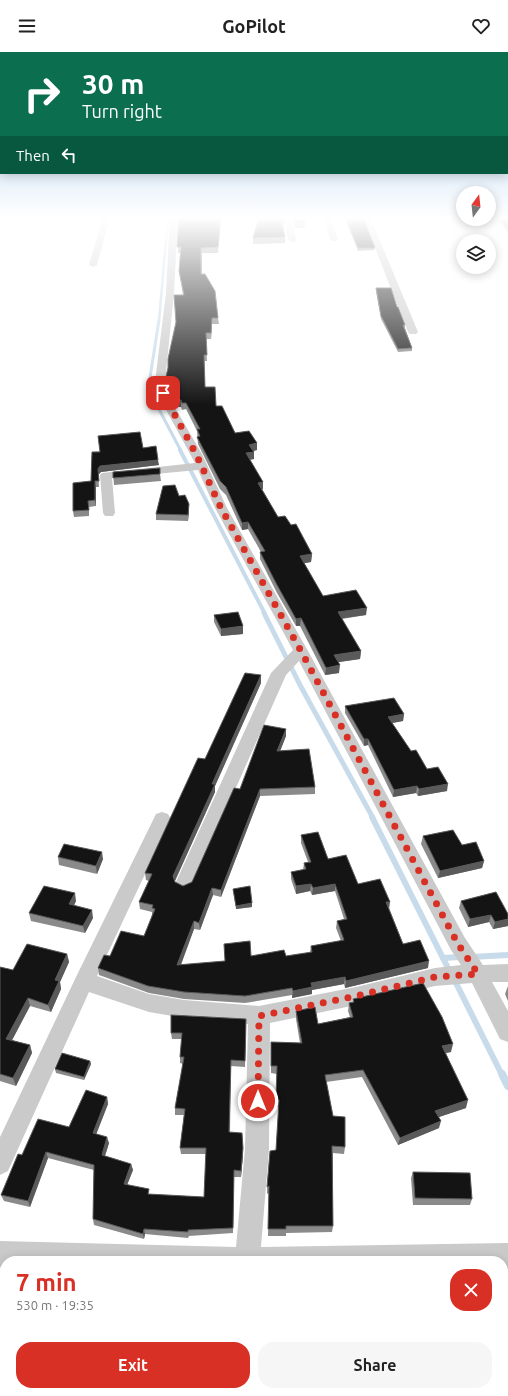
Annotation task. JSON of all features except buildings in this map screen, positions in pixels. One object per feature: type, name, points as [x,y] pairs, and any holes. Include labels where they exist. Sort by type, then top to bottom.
[{"type":"street","points":[[170,280],[160,382],[192,467],[221,508],[300,651],[458,944],[471,971],[508,1032]]},
{"type":"street","points":[[392,280],[413,332]]},
{"type":"street","points":[[109,513],[106,475],[192,467]]},
{"type":"street","points":[[184,884],[278,673],[300,651]]},
{"type":"street","points":[[0,1163],[162,819]]},
{"type":"street","points":[[84,982],[149,1003],[184,1009],[259,1016],[356,996],[435,977],[471,971],[508,974]]},
{"type":"street","points":[[247,1256],[258,1149],[259,1016]]},
{"type":"street","points":[[0,1254],[82,1256]]},
{"type":"waterway","points":[[159,321],[163,280]]},
{"type":"waterway","points":[[159,320],[149,384],[152,396],[181,451]]},
{"type":"waterway","points":[[180,450],[265,614]]},
{"type":"waterway","points":[[264,613],[300,685],[373,818]]},
{"type":"waterway","points":[[372,817],[450,972]]},
{"type":"waterway","points":[[471,957],[508,955]]},
{"type":"waterway","points":[[443,958],[461,957]]},
{"type":"waterway","points":[[454,979],[502,1075]]},
{"type":"waterway","points":[[502,1074],[508,1086]]},
{"type":"route","points":[[163,393],[196,454],[214,490],[221,508],[301,651],[361,766],[458,944],[471,966],[478,974],[435,977],[356,996],[259,1016],[258,1101]]}]
